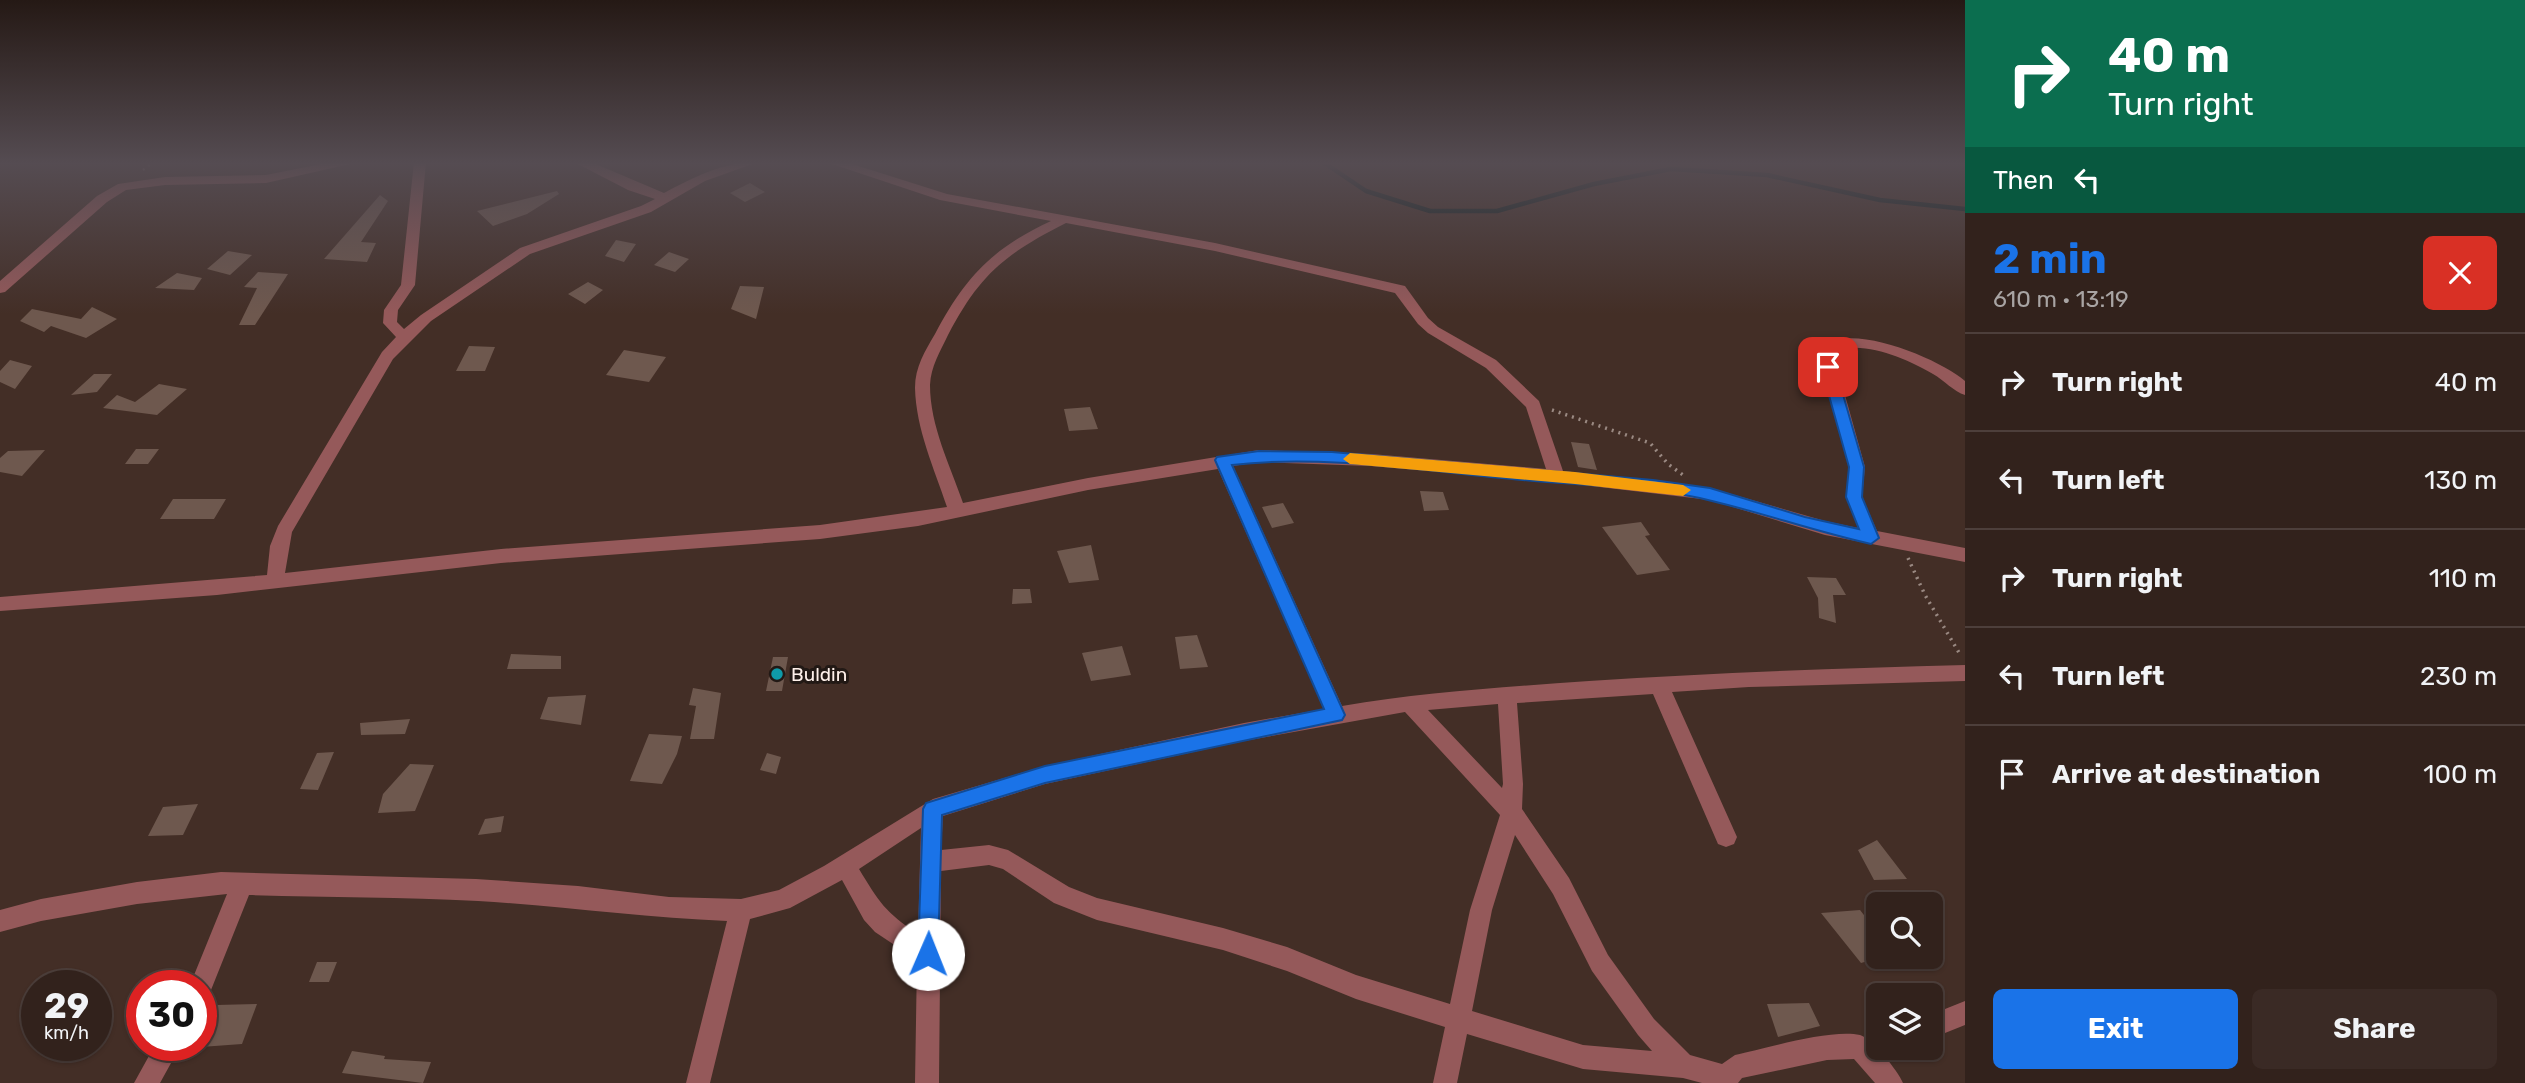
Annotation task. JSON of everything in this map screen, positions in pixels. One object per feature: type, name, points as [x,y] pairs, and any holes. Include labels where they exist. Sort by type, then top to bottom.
[{"type":"street","points":[[0,289],[86,213]]},
{"type":"street","points":[[404,337],[390,323],[391,310],[408,285],[414,213]]},
{"type":"street","points":[[275,581],[279,546],[284,531],[387,356],[404,337],[426,318],[525,251],[636,213]]},
{"type":"street","points":[[1029,213],[1215,247],[1343,278],[1392,286],[1406,296],[1433,330],[1491,364],[1534,405],[1557,476]]},
{"type":"street","points":[[957,513],[928,423],[923,368],[964,291],[989,264],[1009,247],[1064,219]]},
{"type":"street","points":[[1871,538],[1854,497],[1857,467],[1832,384],[1825,350],[1833,345],[1889,348],[1950,375],[1965,390]]},
{"type":"street","points":[[0,604],[163,593],[501,556],[781,536],[957,513],[1049,492],[1222,460],[1259,456],[1310,456],[1557,476],[1710,494],[1825,528],[1965,555]]},
{"type":"street","points":[[1222,460],[1336,715]]},
{"type":"street","points":[[0,921],[41,910],[138,893],[221,883],[476,890],[578,897],[669,908],[741,910],[782,900],[832,874],[933,809],[1045,775],[1336,715],[1409,703],[1507,695],[1749,679],[1965,673]]},
{"type":"street","points":[[1658,686],[1726,838]]},
{"type":"street","points":[[1445,1083],[1480,909],[1511,811],[1513,784],[1507,695]]},
{"type":"street","points":[[1409,703],[1511,811],[1561,886],[1600,963],[1646,1027],[1683,1066]]},
{"type":"street","points":[[927,1083],[933,809]]},
{"type":"street","points":[[930,862],[989,855],[1008,860],[1062,895],[1097,909],[1223,939],[1286,959],[1356,987],[1583,1057],[1683,1066],[1726,1080],[1735,1067],[1827,1048],[1866,1045]]},
{"type":"street","points":[[845,865],[872,912],[883,924],[928,954]]},
{"type":"street","points":[[208,970],[242,884]]},
{"type":"street","points":[[698,1083],[741,910]]},
{"type":"street","points":[[1943,1022],[1965,1013]]},
{"type":"street","points":[[1878,1060],[1891,1083]]},
{"type":"street","points":[[146,1083],[159,1061]]},
{"type":"path","points":[[1534,405],[1650,443],[1668,464],[1710,494]]},
{"type":"path","points":[[1901,544],[1925,595],[1965,662]]},
{"type":"building","points":[[365,213],[380,213],[361,242],[376,243],[367,262],[324,259]]},
{"type":"building","points":[[479,213],[529,213],[527,214],[493,226]]},
{"type":"building","points":[[616,240],[636,244],[624,262],[605,256]]},
{"type":"building","points":[[228,251],[252,255],[230,275],[207,269]]},
{"type":"building","points":[[669,252],[689,259],[675,272],[654,265]]},
{"type":"building","points":[[258,272],[288,274],[255,325],[239,325],[257,288],[244,287]]},
{"type":"building","points":[[177,273],[202,278],[194,290],[155,288]]},
{"type":"building","points":[[588,282],[603,290],[585,304],[568,294]]},
{"type":"building","points":[[740,286],[764,287],[756,319],[731,309]]},
{"type":"building","points":[[92,307],[117,319],[86,338],[51,326],[44,332],[20,321],[32,309],[81,319]]},
{"type":"building","points":[[469,346],[495,347],[485,371],[456,371]]},
{"type":"building","points":[[624,350],[666,357],[649,382],[606,375]]},
{"type":"building","points":[[10,360],[32,366],[15,389],[0,382],[0,371]]},
{"type":"building","points":[[94,374],[112,374],[97,392],[71,395]]},
{"type":"building","points":[[159,384],[187,389],[157,415],[103,408],[117,395],[135,402]]},
{"type":"building","points":[[1090,407],[1098,429],[1069,431],[1064,409]]},
{"type":"building","points":[[1571,442],[1589,444],[1597,470],[1578,467]]},
{"type":"building","points":[[136,449],[159,449],[148,464],[125,464]]},
{"type":"building","points":[[45,450],[22,476],[0,472],[0,458],[8,451]]},
{"type":"building","points":[[1420,491],[1443,492],[1449,510],[1424,511]]},
{"type":"building","points":[[173,499],[226,499],[214,519],[160,519]]},
{"type":"building","points":[[1283,503],[1294,523],[1272,528],[1262,507]]},
{"type":"building","points":[[1641,522],[1650,535],[1645,536],[1670,570],[1637,575],[1602,527]]},
{"type":"building","points":[[1091,545],[1099,580],[1069,583],[1057,551]]},
{"type":"building","points":[[1807,577],[1836,578],[1846,595],[1833,595],[1836,623],[1819,618],[1818,598]]},
{"type":"building","points":[[1013,589],[1030,589],[1032,603],[1012,604]]},
{"type":"building","points":[[1197,635],[1208,667],[1180,669],[1175,637]]},
{"type":"building","points":[[1122,646],[1131,675],[1091,681],[1082,653]]},
{"type":"building","points":[[511,654],[561,656],[561,669],[507,669]]},
{"type":"building","name":"Buldin","points":[[773,657],[788,657],[782,691],[766,691]]},
{"type":"building","points":[[693,688],[721,693],[714,739],[690,739],[696,706],[689,705]]},
{"type":"building","points":[[586,695],[581,725],[540,719],[548,697]]},
{"type":"building","points":[[410,719],[405,734],[361,735],[360,723]]},
{"type":"building","points":[[649,734],[682,736],[677,754],[662,784],[630,781]]},
{"type":"building","points":[[334,752],[318,790],[300,789],[317,753]]},
{"type":"building","points":[[767,753],[781,757],[776,774],[760,770]]},
{"type":"building","points":[[410,764],[434,765],[415,811],[378,813],[383,794]]},
{"type":"building","points":[[198,804],[183,835],[148,836],[163,807]]},
{"type":"building","points":[[504,816],[501,832],[478,835],[485,819]]},
{"type":"building","points":[[1877,840],[1907,879],[1874,880],[1858,850]]},
{"type":"building","points":[[1860,910],[1866,918],[1866,962],[1861,963],[1821,913]]},
{"type":"building","points":[[317,962],[337,962],[329,982],[309,982]]},
{"type":"building","points":[[1809,1003],[1820,1026],[1778,1037],[1767,1004]]},
{"type":"building","points":[[257,1004],[242,1044],[217,1046],[217,1005]]},
{"type":"building","points":[[352,1051],[385,1056],[384,1059],[431,1062],[423,1083],[342,1073]]},
{"type":"slow traffic","points":[[1350,459],[1683,490]]},
{"type":"place","name":"Buldin","points":[[777,674]]},
{"type":"route","points":[[928,954],[933,809],[1045,775],[1336,715],[1222,460],[1259,456],[1332,458],[1653,486],[1710,494],[1805,523],[1871,538],[1854,497],[1857,467],[1828,367]]}]
